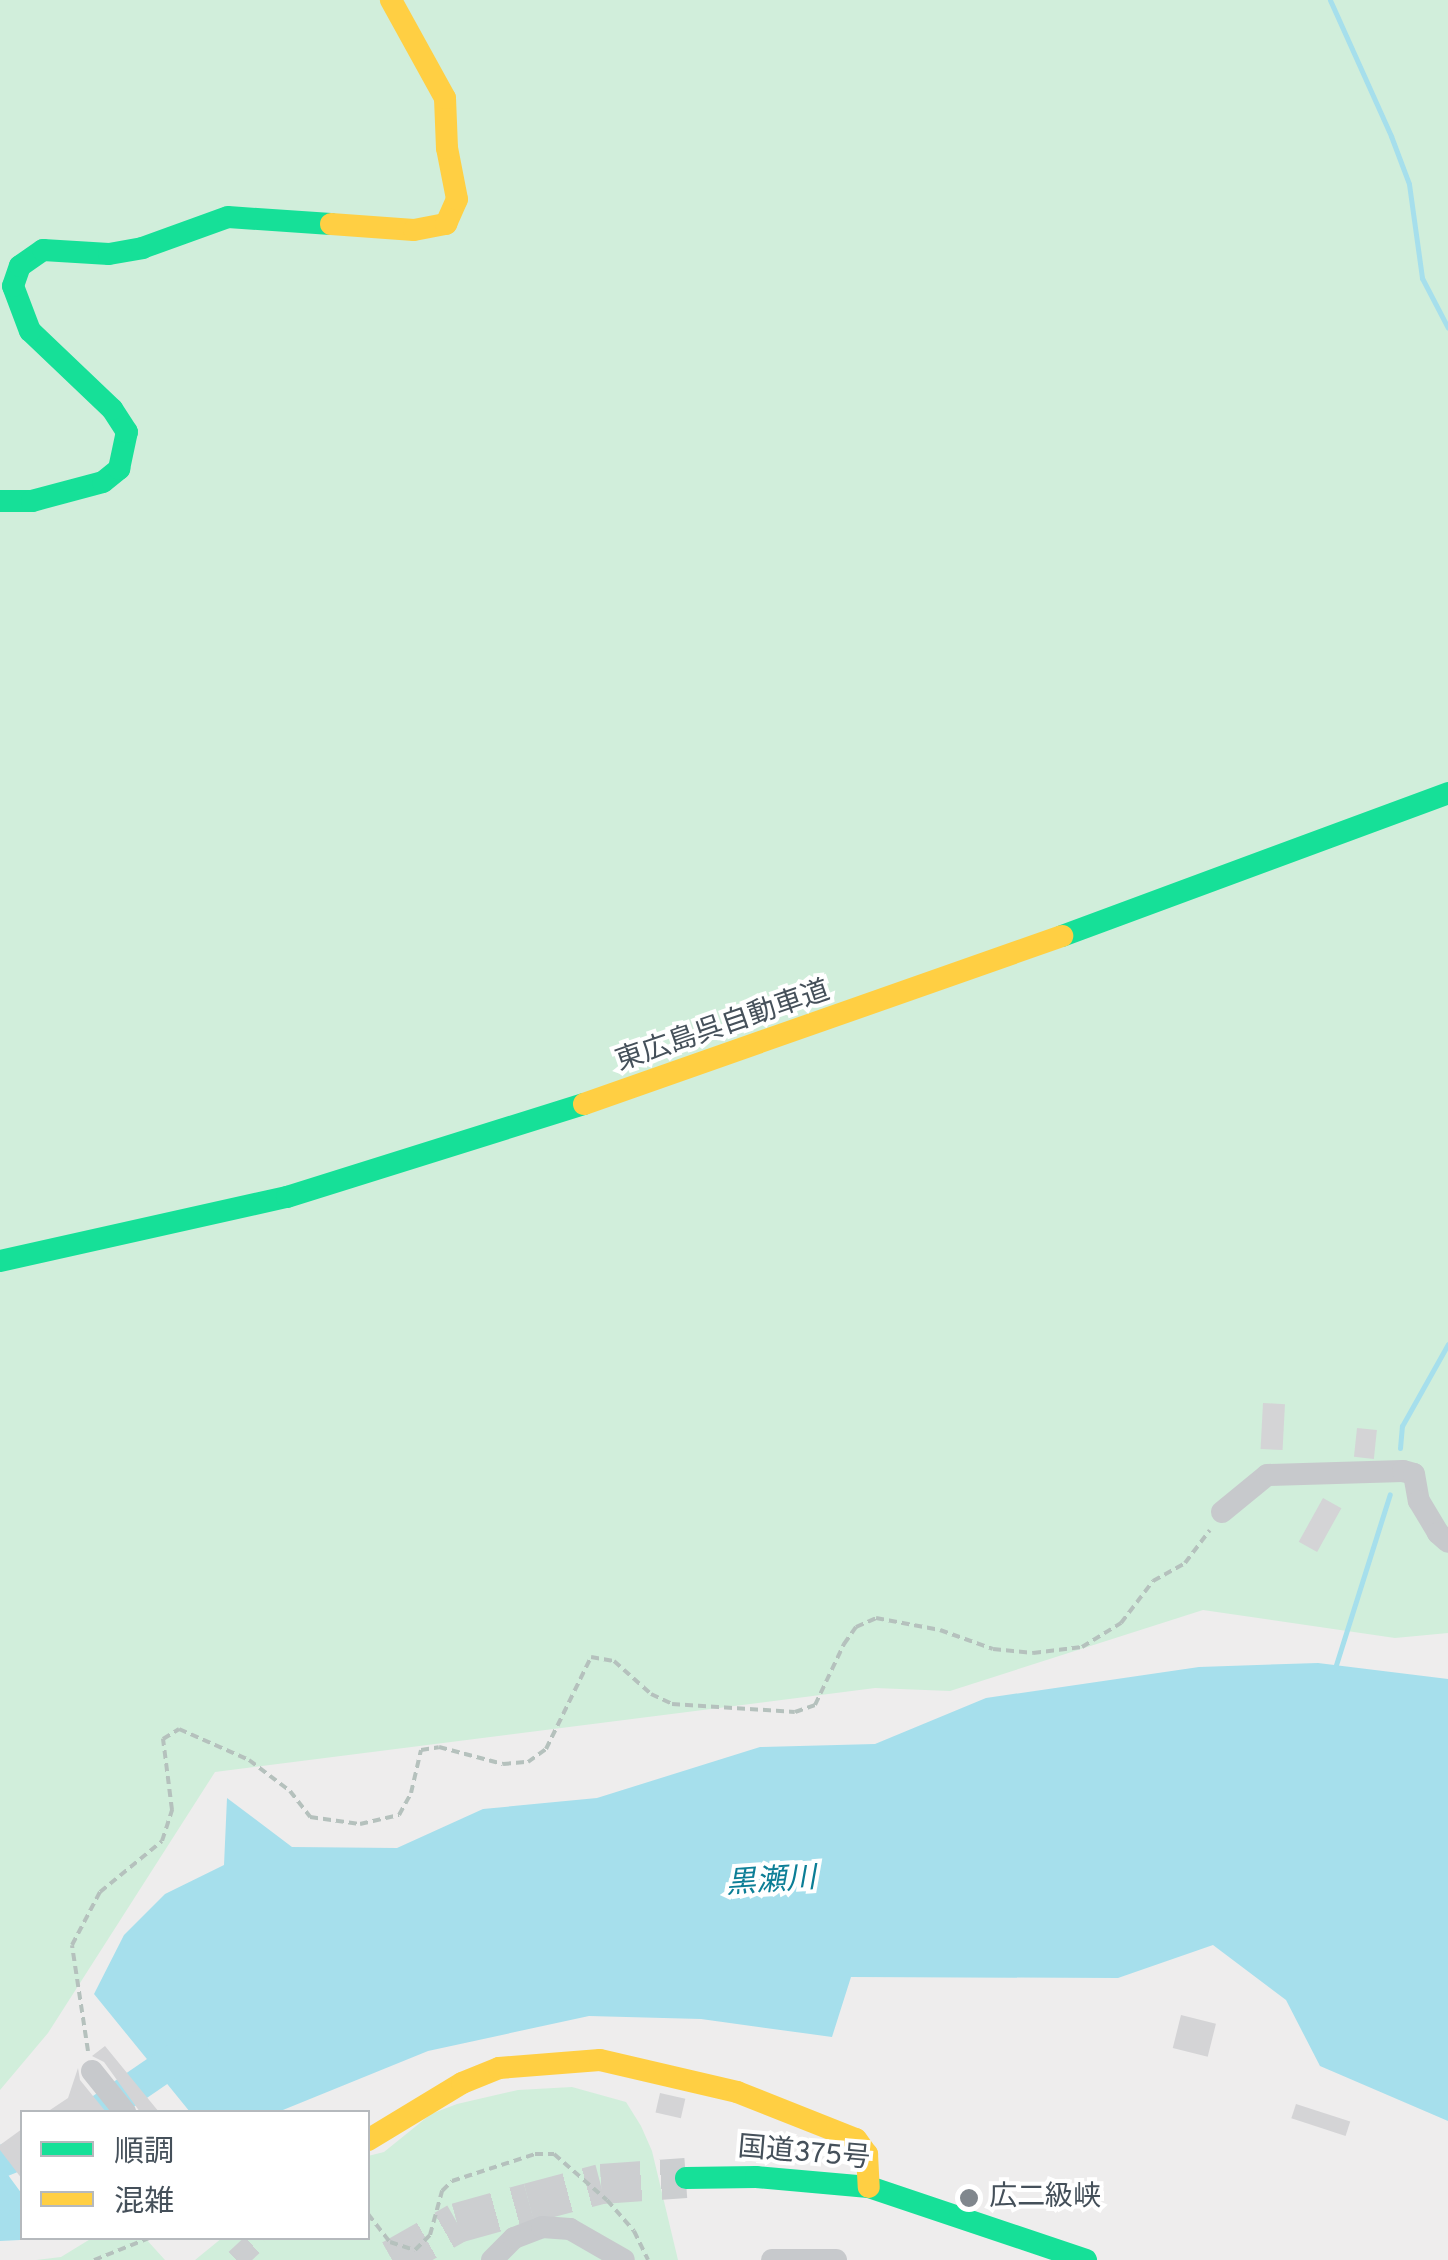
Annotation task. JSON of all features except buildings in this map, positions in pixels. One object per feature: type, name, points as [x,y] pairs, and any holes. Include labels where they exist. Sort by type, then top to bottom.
[{"type":"main road","points":[[0,501],[32,501],[103,482],[118,469],[127,432],[112,409],[30,330],[20,314],[13,286],[20,266],[43,250],[109,254],[142,248],[228,217],[414,230],[446,224],[456,200],[447,148],[445,98],[391,0]]},
{"type":"main road","name":"東広島呉自動車道","points":[[0,1260],[288,1197],[649,1085],[1448,793]]},
{"type":"main road","points":[[370,2139],[462,2083],[499,2068],[600,2060],[736,2092],[802,2114],[856,2139],[867,2154],[869,2186]]},
{"type":"main road","name":"国道375号","points":[[686,2178],[756,2178],[869,2186],[1086,2260]]},
{"type":"street","points":[[1222,1512],[1268,1476],[1403,1471],[1414,1474],[1419,1501],[1448,1542]]},
{"type":"street","points":[[92,2071],[123,2110]]},
{"type":"street","points":[[492,2260],[514,2238],[542,2226],[570,2228],[624,2260]]},
{"type":"street","points":[[772,2260],[836,2260]]},
{"type":"path","points":[[92,2071],[72,1944],[100,1892],[162,1841],[172,1810],[163,1739],[179,1729],[250,1760],[290,1792],[310,1817],[360,1824],[399,1814],[410,1793],[421,1750],[439,1747],[503,1764],[528,1762],[546,1750],[592,1658],[614,1662],[652,1694],[672,1704],[796,1712],[815,1704],[856,1627],[876,1618],[940,1630],[993,1650],[1033,1653],[1082,1647],[1121,1623],[1153,1581],[1185,1563],[1222,1512]]},
{"type":"path","points":[[370,2217],[390,2242],[416,2250],[430,2235],[442,2192],[452,2181],[535,2154],[554,2154],[569,2163],[616,2210],[634,2231],[648,2260]]},
{"type":"path","points":[[94,2260],[143,2240]]},
{"type":"green space","points":[[0,0],[1448,0],[1448,1633],[1395,1638],[1203,1610],[950,1691],[875,1688],[215,1772],[48,2033],[0,2090]]},
{"type":"green space","points":[[572,2087],[626,2102],[652,2151],[678,2260],[195,2260],[220,2240],[370,2240],[370,2156],[384,2152],[431,2114],[518,2090]]},
{"type":"green space","points":[[89,2240],[147,2240],[165,2260],[36,2260],[61,2257]]},
{"type":"water","points":[[1318,1663],[1448,1679],[1448,2121],[1320,2066],[1286,2000],[1213,1945],[1118,1978],[851,1977],[832,2037],[701,2019],[589,2016],[428,2051],[283,2110],[188,2110],[94,1994],[124,1935],[165,1894],[224,1865],[227,1798],[292,1847],[397,1848],[483,1809],[597,1798],[760,1747],[875,1744],[986,1698],[1199,1667]]},
{"type":"water","points":[[0,2164],[20,2191],[20,2240],[0,2241]]},
{"type":"waterway","points":[[1330,0],[1409,184],[1422,278],[1448,328]]},
{"type":"waterway","points":[[1400,1448],[1402,1426],[1448,1344]]},
{"type":"waterway","points":[[1335,1668],[1390,1494]]},
{"type":"waterway","name":"黒瀬川","points":[[101,2110],[193,2047]]},
{"type":"waterway","name":"黒瀬川","points":[[0,2162],[20,2154]]},
{"type":"tunnel","points":[[392,2260],[457,2223],[601,2184],[686,2178]]},
{"type":"tunnel","points":[[236,2260],[258,2240]]},
{"type":"traffic: fast","points":[[0,501],[32,501],[103,482],[119,469],[127,432],[112,409],[30,331],[13,286],[20,266],[43,250],[109,254],[142,248],[228,217],[331,224]]},
{"type":"traffic: fast","points":[[1062,936],[1448,793]]},
{"type":"traffic: fast","points":[[0,1261],[287,1197],[584,1104]]},
{"type":"traffic: fast","points":[[686,2178],[756,2177],[869,2187],[1086,2260]]},
{"type":"traffic: slow","points":[[331,224],[414,230],[446,224],[457,199],[447,148],[445,98],[391,0]]},
{"type":"traffic: slow","points":[[584,1104],[1062,936]]},
{"type":"traffic: slow","points":[[370,2139],[462,2083],[499,2068],[600,2060],[737,2092],[856,2139],[867,2154],[869,2187]]},
{"type":"place","name":"広二級峡","points":[[969,2198]]}]
